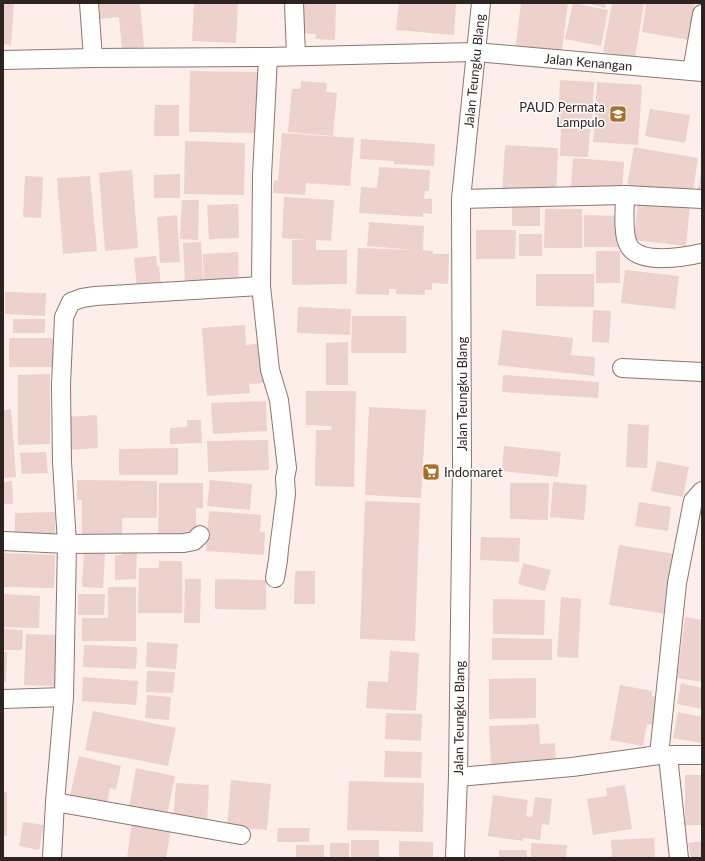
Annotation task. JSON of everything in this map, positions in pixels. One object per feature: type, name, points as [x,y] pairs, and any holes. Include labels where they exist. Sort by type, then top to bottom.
[{"type":"street","points":[[89,3],[94,58]]},
{"type":"street","points":[[294,3],[296,56]]},
{"type":"street","name":"Jalan Teungku Blang","points":[[455,858],[458,777],[462,466],[461,199],[481,3]]},
{"type":"street","points":[[697,71],[702,14]]},
{"type":"street","name":"Jalan Kenangan","points":[[3,60],[268,57],[475,52],[697,71]]},
{"type":"street","points":[[268,57],[262,176],[261,286],[270,370],[279,400],[287,468],[285,478],[286,494],[275,578]]},
{"type":"street","points":[[461,199],[625,195],[702,199]]},
{"type":"street","points":[[625,195],[625,235],[629,247],[638,254],[652,257],[671,258],[702,253]]},
{"type":"street","points":[[52,858],[64,697],[67,544],[62,462],[61,385],[64,317],[71,302],[82,298],[261,286]]},
{"type":"street","points":[[622,368],[702,372]]},
{"type":"street","points":[[679,858],[664,756],[677,583],[693,501],[702,491]]},
{"type":"street","points":[[3,541],[67,544],[184,543],[194,541],[200,535]]},
{"type":"street","points":[[3,699],[64,697]]},
{"type":"street","points":[[458,777],[572,767],[664,756],[702,754]]},
{"type":"street","points":[[55,802],[241,835]]},
{"type":"building","points":[[3,3],[14,3],[11,45],[3,44]]},
{"type":"building","points":[[99,3],[140,3],[144,47],[122,49],[119,17],[100,19]]},
{"type":"building","points":[[194,3],[238,3],[236,43],[192,41]]},
{"type":"building","points":[[301,3],[336,3],[335,40],[315,39],[316,34],[300,33]]},
{"type":"building","points":[[399,3],[456,3],[454,35],[396,30]]},
{"type":"building","points":[[521,3],[568,3],[561,57],[515,51]]},
{"type":"building","points":[[573,3],[608,10],[601,46],[565,39]]},
{"type":"building","points":[[586,3],[606,3],[605,8]]},
{"type":"building","points":[[612,3],[644,3],[635,58],[603,52]]},
{"type":"building","points":[[646,3],[695,3],[689,40],[642,32]]},
{"type":"building","points":[[190,71],[258,72],[257,133],[189,132]]},
{"type":"building","points":[[560,80],[594,82],[592,127],[558,125]]},
{"type":"building","points":[[301,81],[327,83],[326,92],[337,93],[333,136],[288,132],[292,89],[300,89]]},
{"type":"building","name":"PAUD Permata Lampulo","points":[[597,82],[642,85],[638,145],[593,142]]},
{"type":"building","points":[[155,105],[179,105],[179,136],[154,136]]},
{"type":"building","points":[[650,109],[690,115],[685,143],[645,136]]},
{"type":"building","points":[[561,127],[590,129],[588,157],[560,156]]},
{"type":"building","points":[[282,133],[354,138],[350,186],[306,183],[305,195],[273,193],[274,180],[278,181]]},
{"type":"building","points":[[361,139],[435,144],[434,166],[394,164],[394,161],[360,159]]},
{"type":"building","points":[[185,141],[245,143],[244,195],[184,194]]},
{"type":"building","points":[[505,145],[558,148],[556,196],[502,192]]},
{"type":"building","points":[[634,147],[698,158],[692,197],[627,186]]},
{"type":"building","points":[[573,158],[624,162],[622,192],[571,188]]},
{"type":"building","points":[[379,167],[430,170],[429,191],[425,191],[424,199],[432,199],[432,214],[423,213],[423,217],[359,213],[361,187],[377,188]]},
{"type":"building","points":[[132,170],[138,248],[105,251],[99,173]]},
{"type":"building","points":[[702,172],[702,195],[697,194]]},
{"type":"building","points":[[180,174],[180,198],[154,198],[154,175]]},
{"type":"building","points":[[25,176],[43,177],[41,218],[23,217]]},
{"type":"building","points":[[90,176],[97,251],[63,254],[57,178]]},
{"type":"building","points":[[284,197],[334,200],[331,241],[316,240],[316,250],[347,250],[347,284],[292,285],[292,240],[308,240],[282,238]]},
{"type":"building","points":[[182,200],[199,200],[198,240],[180,239]]},
{"type":"building","points":[[638,200],[690,206],[686,246],[634,240]]},
{"type":"building","points":[[238,204],[239,238],[209,239],[207,205]]},
{"type":"building","points":[[512,204],[540,204],[540,226],[512,226]]},
{"type":"building","points":[[545,209],[582,209],[582,248],[544,248]]},
{"type":"building","points":[[177,215],[180,262],[160,263],[157,217]]},
{"type":"building","points":[[584,215],[622,216],[622,247],[584,247]]},
{"type":"building","points":[[369,222],[424,226],[423,250],[433,251],[433,254],[449,254],[448,284],[432,283],[432,290],[425,290],[425,295],[396,294],[396,289],[389,289],[389,295],[356,294],[358,248],[416,250],[367,246]]},
{"type":"building","points":[[476,230],[516,230],[515,259],[476,259]]},
{"type":"building","points":[[519,234],[542,234],[542,256],[519,256]]},
{"type":"building","points":[[201,242],[203,281],[185,282],[183,243]]},
{"type":"building","points":[[596,251],[620,251],[620,283],[596,283]]},
{"type":"building","points":[[238,252],[239,287],[204,288],[203,254]]},
{"type":"building","points":[[156,256],[157,267],[159,266],[161,285],[137,288],[134,258]]},
{"type":"building","points":[[625,270],[679,276],[675,309],[621,303]]},
{"type":"building","points":[[536,274],[594,274],[594,307],[536,306]]},
{"type":"building","points":[[5,292],[46,293],[45,316],[5,314]]},
{"type":"building","points":[[298,307],[351,309],[350,335],[297,333]]},
{"type":"building","points":[[593,310],[611,311],[609,343],[592,342]]},
{"type":"building","points":[[352,316],[406,316],[406,353],[351,353]]},
{"type":"building","points":[[13,319],[45,319],[45,333],[13,333]]},
{"type":"building","points":[[245,325],[246,345],[263,343],[266,383],[249,384],[250,393],[207,396],[202,328]]},
{"type":"building","points":[[502,330],[573,338],[571,355],[595,357],[594,376],[498,365]]},
{"type":"building","points":[[9,338],[53,338],[53,367],[9,367]]},
{"type":"building","points":[[348,342],[348,385],[326,385],[326,343]]},
{"type":"building","points":[[50,374],[50,444],[18,445],[18,375]]},
{"type":"building","points":[[503,375],[599,382],[598,398],[502,392]]},
{"type":"building","points":[[306,391],[356,391],[354,487],[315,486],[316,430],[331,430],[332,426],[306,425]]},
{"type":"building","points":[[266,401],[267,431],[213,434],[211,403]]},
{"type":"building","points":[[369,407],[426,410],[421,498],[365,495]]},
{"type":"building","points":[[11,409],[16,477],[3,478],[3,410]]},
{"type":"building","points":[[97,415],[98,448],[67,450],[66,417]]},
{"type":"building","points":[[187,420],[201,420],[202,443],[170,444],[170,428],[187,427]]},
{"type":"building","points":[[628,424],[649,425],[647,468],[626,467]]},
{"type":"building","points":[[268,440],[269,470],[208,472],[207,441]]},
{"type":"building","points":[[504,446],[561,452],[558,477],[502,471]]},
{"type":"building","points":[[178,448],[178,475],[119,475],[119,449]]},
{"type":"building","points":[[46,452],[48,473],[22,474],[20,453]]},
{"type":"building","points":[[657,461],[689,467],[683,497],[651,491]]},
{"type":"building","points":[[77,480],[157,481],[157,518],[122,518],[122,538],[82,538],[82,500],[77,500]]},
{"type":"building","points":[[210,480],[252,484],[250,510],[207,506]]},
{"type":"building","points":[[12,481],[13,504],[3,504],[3,482]]},
{"type":"building","points":[[553,482],[587,485],[584,520],[550,517]]},
{"type":"building","points":[[159,483],[203,483],[203,508],[196,508],[196,534],[158,533]]},
{"type":"building","points":[[510,483],[549,483],[548,520],[510,519]]},
{"type":"building","points":[[365,501],[420,503],[415,641],[360,639]]},
{"type":"building","points":[[639,502],[671,507],[668,531],[635,526]]},
{"type":"building","points":[[209,511],[261,515],[260,532],[265,532],[264,555],[206,551]]},
{"type":"building","points":[[55,512],[55,535],[15,536],[15,513]]},
{"type":"building","points":[[481,537],[520,538],[519,562],[480,560]]},
{"type":"building","points":[[619,545],[676,554],[667,614],[609,605]]},
{"type":"building","points":[[121,550],[137,550],[136,579],[115,580],[115,555],[122,555]]},
{"type":"building","points":[[3,553],[55,555],[54,588],[3,587]]},
{"type":"building","points":[[84,553],[105,554],[103,588],[82,587]]},
{"type":"building","points":[[159,561],[182,561],[182,613],[138,613],[139,568],[159,568]]},
{"type":"building","points":[[523,563],[551,570],[545,591],[518,584]]},
{"type":"building","points":[[295,571],[315,571],[315,604],[294,604]]},
{"type":"building","points":[[185,579],[201,579],[200,623],[184,623]]},
{"type":"building","points":[[215,579],[266,580],[266,610],[215,609]]},
{"type":"building","points":[[108,587],[136,587],[136,641],[82,641],[82,618],[108,618]]},
{"type":"building","points":[[3,594],[40,596],[39,628],[3,627]]},
{"type":"building","points":[[78,594],[105,594],[104,615],[78,615]]},
{"type":"building","points":[[561,597],[581,599],[578,658],[557,657]]},
{"type":"building","points":[[493,599],[545,600],[544,635],[493,634]]},
{"type":"building","points":[[685,617],[702,620],[702,682],[677,678]]},
{"type":"building","points":[[3,629],[23,630],[22,650],[3,650]]},
{"type":"building","points":[[26,634],[57,635],[55,686],[24,685]]},
{"type":"building","points":[[492,638],[552,639],[552,660],[492,660]]},
{"type":"building","points":[[147,642],[178,644],[176,669],[146,667]]},
{"type":"building","points":[[84,645],[137,647],[136,669],[83,667]]},
{"type":"building","points":[[390,651],[419,653],[416,711],[366,708],[368,681],[388,682]]},
{"type":"building","points":[[3,652],[7,652],[6,682],[3,682]]},
{"type":"building","points":[[147,671],[175,672],[173,693],[146,692]]},
{"type":"building","points":[[83,677],[138,681],[136,705],[82,701]]},
{"type":"building","points":[[536,678],[536,718],[489,719],[489,679]]},
{"type":"building","points":[[681,683],[702,688],[702,709],[677,704]]},
{"type":"building","points":[[620,685],[652,691],[652,696],[662,698],[657,726],[647,724],[643,746],[610,740]]},
{"type":"building","points":[[147,695],[171,697],[169,720],[145,718]]},
{"type":"building","points":[[93,711],[176,728],[168,766],[85,750]]},
{"type":"building","points":[[678,712],[702,717],[701,743],[673,738]]},
{"type":"building","points":[[386,713],[422,714],[421,741],[385,739]]},
{"type":"building","points":[[539,724],[540,744],[555,743],[556,763],[491,767],[489,726]]},
{"type":"building","points":[[385,751],[422,752],[421,778],[384,777]]},
{"type":"building","points":[[79,756],[121,766],[116,790],[110,788],[107,804],[70,796]]},
{"type":"building","points":[[136,768],[175,776],[167,815],[129,808]]},
{"type":"building","points":[[685,775],[702,775],[702,825],[685,825]]},
{"type":"building","points":[[231,780],[271,784],[267,830],[227,827]]},
{"type":"building","points":[[349,781],[424,783],[423,832],[347,830]]},
{"type":"building","points":[[176,783],[209,785],[207,823],[173,821]]},
{"type":"building","points":[[625,785],[632,829],[593,835],[587,799],[607,796],[606,788]]},
{"type":"building","points":[[3,792],[7,792],[7,836],[3,836]]},
{"type":"building","points":[[493,795],[528,800],[526,816],[532,817],[535,797],[552,799],[549,825],[542,824],[540,840],[523,838],[523,841],[488,836]]},
{"type":"building","points":[[23,822],[44,825],[39,850],[19,846]]},
{"type":"building","points":[[132,823],[171,829],[166,858],[127,858]]},
{"type":"building","points":[[278,828],[310,828],[309,842],[277,842]]},
{"type":"building","points":[[654,838],[655,858],[612,858],[611,840]]},
{"type":"building","points":[[351,840],[379,840],[379,858],[351,858]]},
{"type":"building","points":[[399,841],[433,842],[433,858],[399,858]]},
{"type":"building","points":[[702,841],[702,858],[691,858],[688,843]]},
{"type":"building","points":[[330,843],[349,843],[349,858],[330,858]]},
{"type":"building","points":[[531,843],[567,845],[566,858],[531,858]]},
{"type":"building","points":[[296,845],[324,845],[324,858],[296,858]]},
{"type":"building","points":[[499,850],[527,850],[527,858],[499,858]]},
{"type":"place","name":"PAUD Permata Lampulo","points":[[618,114]]},
{"type":"place","name":"Indomaret","points":[[431,472]]}]
